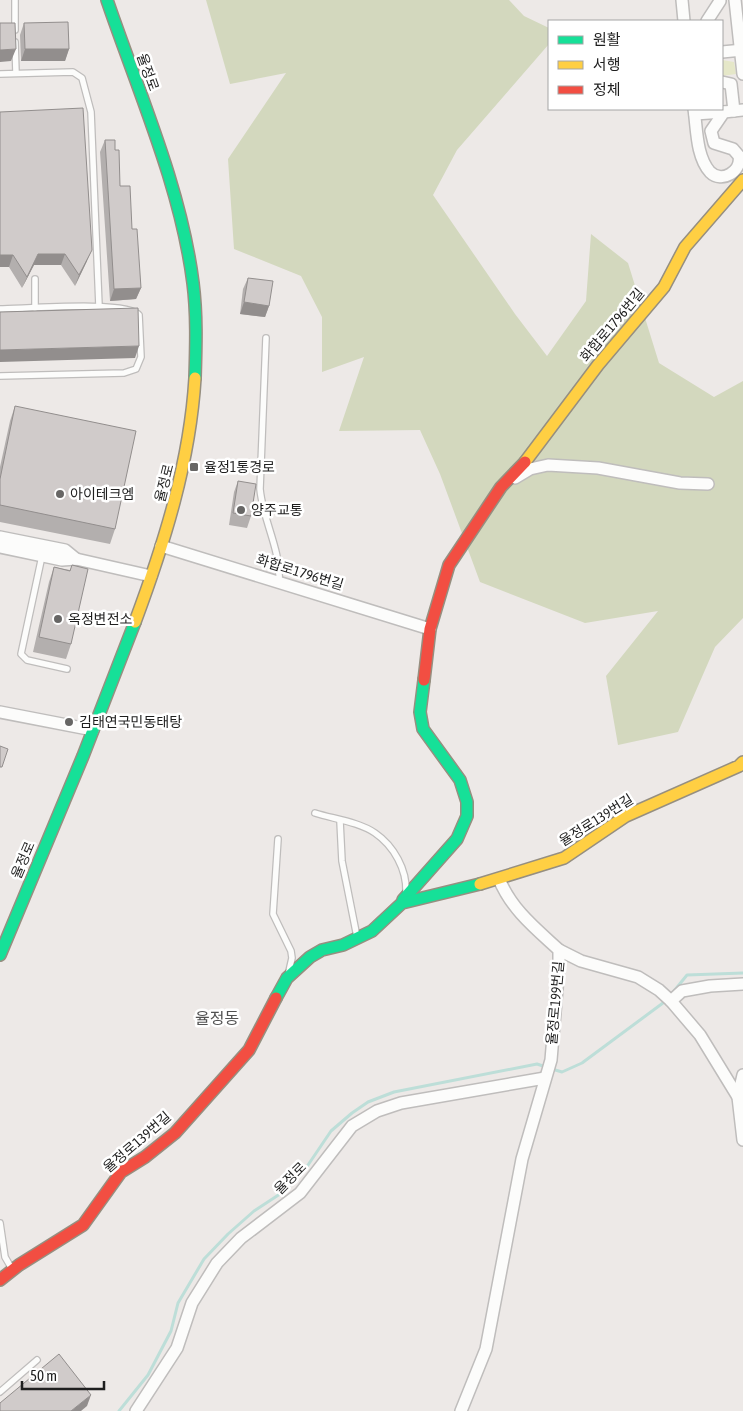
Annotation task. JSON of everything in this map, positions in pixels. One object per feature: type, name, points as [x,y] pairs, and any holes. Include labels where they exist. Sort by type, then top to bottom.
[{"type":"street","name":"율정로","points":[[0,955],[140,611],[175,504],[193,409],[196,333],[194,288],[170,178],[107,0]]},
{"type":"street","points":[[682,0],[684,20]]},
{"type":"street","points":[[708,20],[720,0]]},
{"type":"street","points":[[735,0],[742,50],[743,74]]},
{"type":"street","points":[[723,52],[742,50]]},
{"type":"street","points":[[723,82],[730,84],[734,111]]},
{"type":"street","points":[[695,111],[734,111],[713,126],[712,139],[717,145],[733,149],[740,160],[736,168],[726,176],[713,174],[702,156],[695,111]]},
{"type":"street","name":"화합로1796번길","points":[[402,902],[457,839],[467,816],[467,802],[460,780],[429,740],[423,729],[420,712],[430,629],[449,566],[501,487],[528,459],[598,365],[664,286],[685,247],[743,180]]},
{"type":"street","name":"화합로1796번길","points":[[501,487],[530,469],[548,465],[598,468],[680,483],[708,484]]},
{"type":"street","points":[[0,537],[65,550],[76,559]]},
{"type":"street","name":"화합로1796번길","points":[[161,546],[280,581],[430,629]]},
{"type":"street","points":[[0,547],[62,560],[76,559],[151,576]]},
{"type":"street","points":[[0,712],[93,730]]},
{"type":"street","name":"율정로139번길","points":[[1,1278],[83,1225],[121,1172],[145,1157],[175,1133],[256,1040],[288,978],[310,957],[372,931],[402,902],[499,879],[564,858],[626,816],[739,766],[743,762]]},
{"type":"street","name":"율정로199번길","points":[[499,879],[506,896],[518,914],[559,950],[551,1060],[546,1077]]},
{"type":"street","points":[[559,950],[581,961],[638,977],[659,990],[700,1035],[738,1097]]},
{"type":"street","points":[[670,1001],[682,991],[710,986],[743,984]]},
{"type":"street","points":[[743,1075],[738,1097],[743,1140]]},
{"type":"street","name":"율정로","points":[[136,1411],[178,1348],[192,1303],[217,1263],[241,1238],[300,1194],[352,1126],[377,1111],[401,1103],[546,1077]]},
{"type":"street","points":[[461,1411],[486,1349],[522,1158],[546,1077]]},
{"type":"lane","points":[[15,0],[16,74]]},
{"type":"lane","points":[[15,28],[25,28]]},
{"type":"lane","points":[[0,74],[73,72],[82,78],[92,112],[99,306]]},
{"type":"lane","points":[[35,308],[36,279]]},
{"type":"lane","points":[[0,309],[99,306],[128,308],[137,312],[140,357],[136,369],[124,373],[0,376]]},
{"type":"lane","points":[[266,338],[260,489],[262,506],[280,568],[280,581]]},
{"type":"lane","points":[[42,556],[21,654],[27,660],[67,669]]},
{"type":"lane","points":[[315,813],[374,832],[395,854],[406,880],[406,893],[402,902]]},
{"type":"lane","points":[[340,821],[342,862],[358,938]]},
{"type":"lane","name":"율정로139번길","points":[[278,838],[273,914],[291,951],[292,958],[288,978]]},
{"type":"lane","points":[[0,1224],[5,1257],[13,1270]]},
{"type":"lane","points":[[0,1392],[37,1360]]},
{"type":"green space","points":[[206,0],[509,0],[524,16],[548,28],[548,45],[457,150],[433,195],[515,314],[547,356],[586,301],[591,234],[628,263],[659,363],[714,397],[743,381],[743,618],[715,647],[678,732],[618,745],[606,676],[658,611],[585,623],[480,582],[440,474],[420,430],[339,431],[364,357],[322,372],[322,317],[301,276],[234,249],[228,159],[286,73],[230,84]]},
{"type":"green space","points":[[723,60],[734,62],[736,74],[723,76]]},
{"type":"building","points":[[68,22],[69,49],[25,49],[24,23]]},
{"type":"building","points":[[0,23],[15,23],[16,49],[0,50]]},
{"type":"building","points":[[83,108],[92,250],[79,275],[65,254],[38,254],[27,277],[13,255],[0,255],[0,112]]},
{"type":"building","points":[[105,140],[115,140],[115,150],[119,150],[120,186],[130,186],[132,229],[137,229],[141,288],[114,289]]},
{"type":"building","points":[[248,278],[273,281],[269,306],[244,302]]},
{"type":"building","points":[[138,308],[139,346],[0,350],[0,312]]},
{"type":"building","name":"아이테크엠","points":[[15,406],[136,431],[115,529],[0,505],[0,479]]},
{"type":"building","points":[[238,481],[256,484],[251,516],[233,513]]},
{"type":"building","name":"옥정변전소","points":[[72,565],[88,569],[71,644],[39,637],[54,567],[70,571]]},
{"type":"building","points":[[0,746],[8,749],[2,767],[0,767]]},
{"type":"building","points":[[59,1354],[91,1395],[71,1411],[0,1411],[0,1403]]},
{"type":"waterway","points":[[674,991],[687,975],[743,973]]},
{"type":"waterway","points":[[552,1069],[562,1072],[582,1063],[667,1000]]},
{"type":"waterway","points":[[119,1411],[148,1375],[171,1331],[178,1303],[204,1259],[254,1211],[283,1192],[306,1168],[331,1131],[352,1113],[368,1102],[394,1092],[537,1064],[546,1067]]},
{"type":"traffic: fast","points":[[107,0],[169,175],[179,211],[193,283],[196,330],[195,378]]},
{"type":"traffic: fast","points":[[0,955],[83,756],[135,622]]},
{"type":"traffic: fast","points":[[403,900],[457,839],[467,816],[467,802],[460,780],[423,729],[420,712],[424,680]]},
{"type":"traffic: fast","points":[[276,998],[287,978],[310,957],[322,950],[343,945],[372,931],[402,903],[480,884]]},
{"type":"traffic: slow","points":[[525,462],[598,365],[664,287],[685,247],[743,180]]},
{"type":"traffic: slow","points":[[135,622],[156,563],[174,502],[188,441],[195,378]]},
{"type":"traffic: slow","points":[[480,884],[564,858],[626,816],[739,766],[743,762]]},
{"type":"traffic: jam","points":[[424,680],[430,629],[449,565],[501,487],[525,462]]},
{"type":"traffic: jam","points":[[0,1280],[19,1265],[83,1225],[121,1172],[145,1157],[175,1133],[249,1050],[276,998]]},
{"type":"place","name":"율정1통경로","points":[[194,467]]},
{"type":"place","name":"아이테크엠","points":[[60,494]]},
{"type":"place","name":"양주교통","points":[[241,510]]},
{"type":"place","name":"옥정변전소","points":[[58,619]]},
{"type":"place","name":"김태연국민동태탕","points":[[69,722]]},
{"type":"district","name":"율정동","points":[[217,1018]]}]
